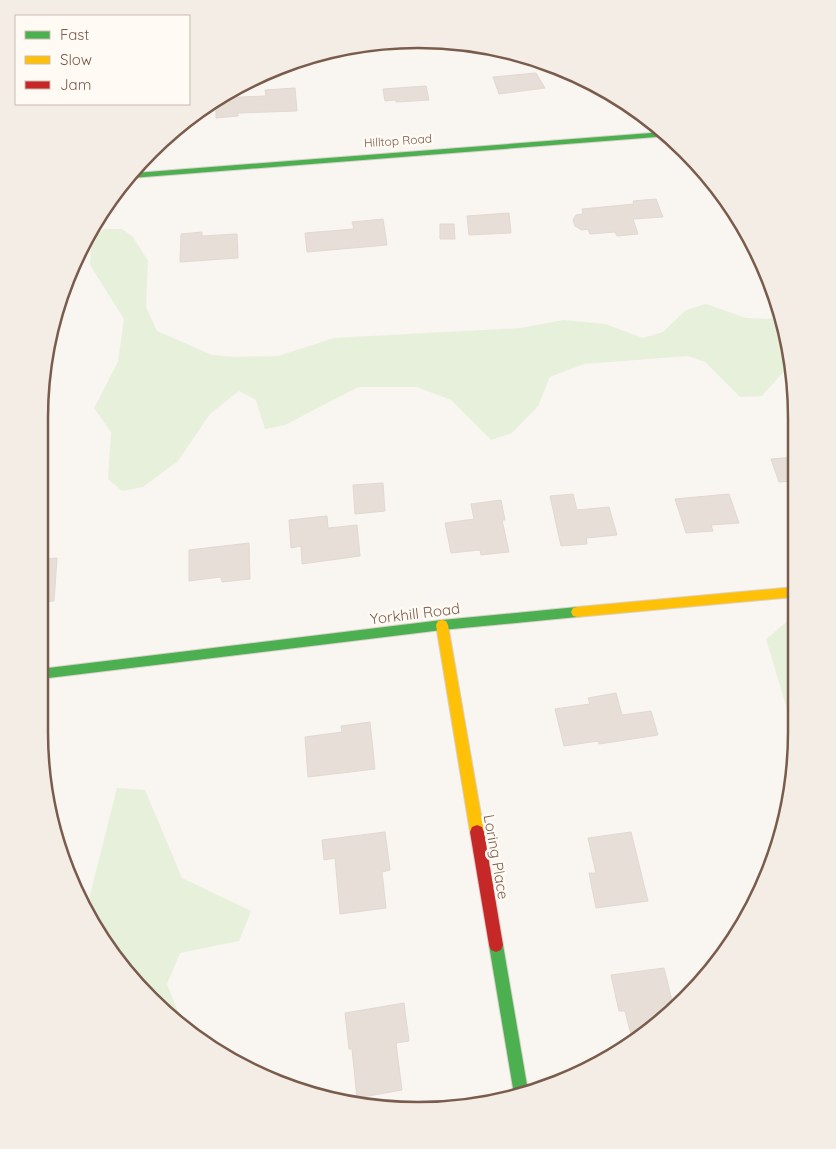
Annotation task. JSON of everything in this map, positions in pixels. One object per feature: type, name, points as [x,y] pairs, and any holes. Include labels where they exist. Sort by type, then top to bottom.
[{"type":"street","name":"Hilltop Road","points":[[138,176],[657,135]]},
{"type":"street","name":"Yorkhill Road","points":[[48,673],[442,626],[788,593]]},
{"type":"street","name":"Loring Place","points":[[442,626],[520,1087]]},
{"type":"green space","points":[[104,229],[122,229],[133,237],[148,261],[146,307],[157,331],[212,355],[233,357],[278,356],[334,338],[521,328],[563,320],[605,324],[643,338],[663,332],[686,310],[706,304],[746,318],[775,318],[785,370],[762,396],[740,397],[705,362],[688,356],[584,364],[550,377],[538,406],[512,433],[491,440],[451,400],[417,387],[358,387],[285,425],[265,429],[256,400],[239,391],[210,414],[178,461],[143,487],[122,491],[108,479],[111,432],[94,408],[118,362],[124,319],[90,265],[92,243]]},
{"type":"green space","points":[[788,621],[788,712],[766,639]]},
{"type":"green space","points":[[117,788],[145,790],[182,878],[251,911],[239,941],[180,953],[167,984],[179,1014],[156,993],[124,957],[97,916],[89,899]]},
{"type":"building","points":[[536,73],[545,88],[499,94],[493,77]]},
{"type":"building","points":[[426,86],[429,100],[385,101],[383,89]]},
{"type":"building","points":[[295,88],[297,111],[238,113],[238,116],[216,118],[216,108],[232,97],[266,96],[265,90]]},
{"type":"building","points":[[656,199],[663,217],[633,219],[638,234],[617,236],[615,232],[590,234],[588,229],[582,230],[575,226],[573,220],[576,215],[583,214],[582,209],[634,204],[633,201]]},
{"type":"building","points":[[509,213],[511,233],[469,235],[467,216]]},
{"type":"building","points":[[383,219],[387,245],[307,252],[305,233],[354,229],[352,222]]},
{"type":"building","points":[[440,224],[454,224],[455,239],[440,239]]},
{"type":"building","points":[[202,232],[202,236],[237,234],[238,258],[180,262],[181,234]]},
{"type":"building","points":[[788,458],[788,481],[779,482],[771,459]]},
{"type":"building","points":[[383,483],[385,511],[355,514],[353,485]]},
{"type":"building","points":[[573,494],[577,510],[609,507],[617,535],[586,538],[587,544],[561,546],[550,496]]},
{"type":"building","points":[[729,494],[739,523],[711,525],[713,531],[686,533],[675,499]]},
{"type":"building","points":[[501,500],[505,520],[502,520],[509,552],[481,555],[480,550],[451,553],[445,523],[474,519],[471,504]]},
{"type":"building","points":[[327,516],[328,528],[357,525],[360,556],[302,564],[301,546],[291,548],[289,520]]},
{"type":"building","points":[[249,543],[250,579],[222,582],[221,577],[189,581],[189,550]]},
{"type":"building","points":[[57,558],[54,601],[48,601],[48,559]]},
{"type":"building","points":[[616,693],[622,715],[651,711],[658,735],[599,744],[598,741],[564,746],[555,709],[590,704],[588,698]]},
{"type":"building","points":[[370,722],[375,769],[308,777],[305,737],[342,732],[341,726]]},
{"type":"building","points":[[385,832],[390,870],[382,872],[386,908],[340,914],[335,858],[324,860],[322,840]]},
{"type":"building","points":[[631,832],[648,901],[596,908],[589,873],[596,873],[588,838]]},
{"type":"building","points":[[664,968],[672,1001],[631,1034],[625,1011],[619,1011],[611,975]]},
{"type":"building","points":[[404,1003],[409,1041],[396,1043],[402,1090],[363,1097],[357,1096],[352,1049],[349,1049],[345,1013]]},
{"type":"traffic: fast","points":[[138,176],[657,135]]},
{"type":"traffic: fast","points":[[48,673],[442,625],[577,612]]},
{"type":"traffic: fast","points":[[496,945],[520,1087]]},
{"type":"traffic: slow","points":[[577,612],[788,593]]},
{"type":"traffic: slow","points":[[442,625],[477,832]]},
{"type":"traffic: jam","points":[[477,832],[496,945]]}]
